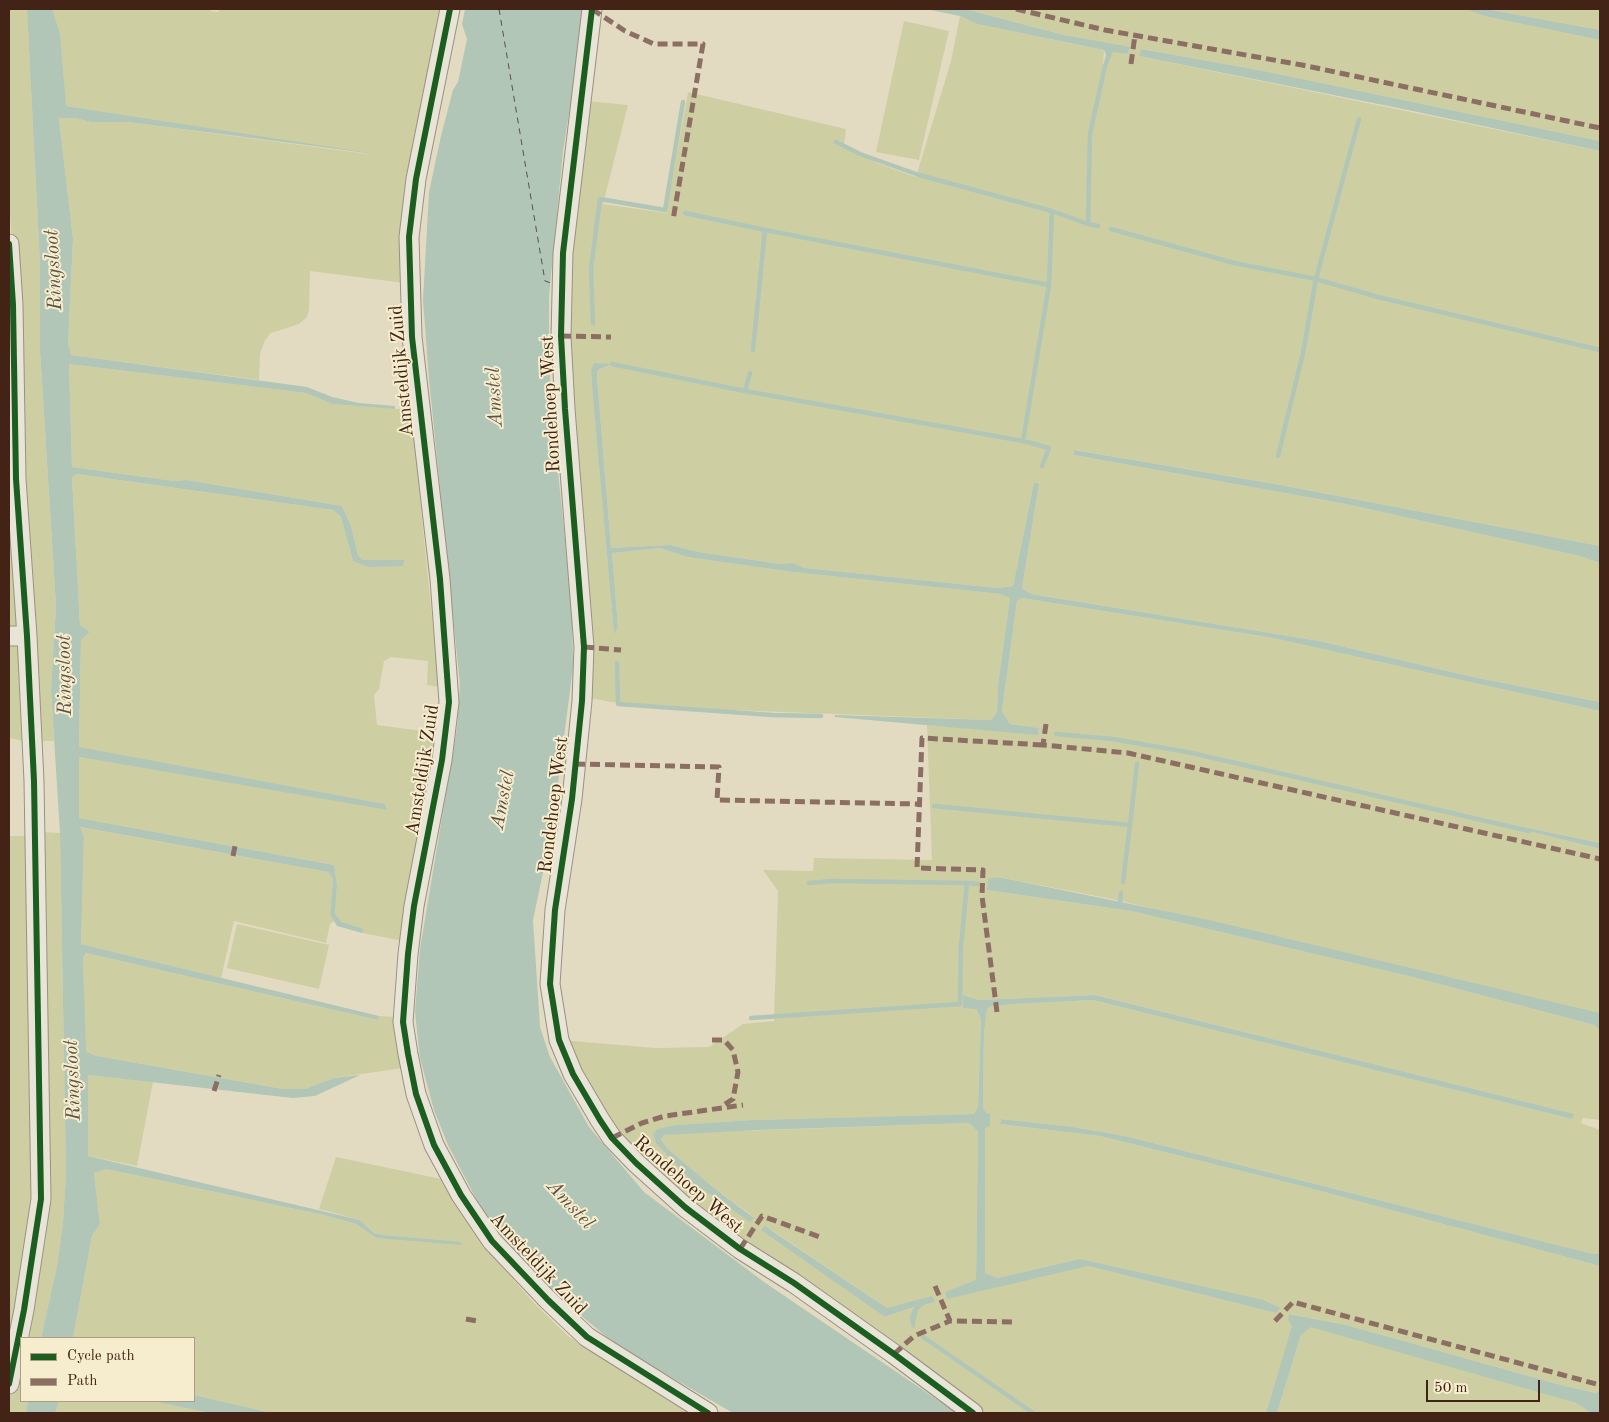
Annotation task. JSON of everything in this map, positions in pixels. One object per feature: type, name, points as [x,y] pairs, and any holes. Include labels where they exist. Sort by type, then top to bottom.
[{"type":"street","name":"Amsteldijk Zuid","points":[[450,9],[416,179],[409,237],[412,337],[440,579],[449,702],[442,760],[414,906],[408,954],[403,1022],[408,1054],[416,1094],[434,1145],[461,1196],[492,1241],[548,1300],[587,1337],[708,1413]]},
{"type":"street","name":"Rondehoep West","points":[[592,9],[563,253],[561,336],[584,647],[582,701],[572,799],[555,910],[551,975],[559,1040],[573,1074],[612,1138],[686,1208],[740,1249],[794,1284],[894,1354],[972,1413]]},
{"type":"street","points":[[9,244],[13,305],[18,636],[34,782],[41,1199],[24,1310],[9,1384]]},
{"type":"street","points":[[9,504],[16,479]]},
{"type":"green space","points":[[9,9],[27,9],[40,264],[40,351],[56,606],[51,690],[54,741],[36,741],[25,442],[9,199]]},
{"type":"green space","points":[[52,9],[210,9],[210,11],[219,12],[219,9],[444,9],[405,283],[310,271],[309,310],[307,317],[299,324],[271,333],[265,340],[260,354],[259,380],[70,355],[68,344],[73,239],[59,118],[75,118],[91,122],[128,122],[376,155],[66,106]]},
{"type":"green space","points":[[965,9],[1465,9],[1484,16],[1600,40],[1600,141],[1264,71],[1141,49],[1139,56],[1600,151],[1600,546],[1275,484],[1075,450],[1074,455],[1346,504],[1580,556],[1600,563],[1600,702],[1473,677],[1319,641],[1031,594],[1022,588],[1039,484],[1034,482],[1013,586],[997,588],[805,568],[792,563],[780,564],[699,552],[670,545],[611,548],[597,377],[598,370],[611,365],[591,370],[614,633],[618,627],[612,553],[660,548],[687,557],[793,572],[1002,594],[1010,598],[998,685],[997,712],[991,720],[730,710],[611,702],[585,697],[570,410],[569,252],[587,101],[628,105],[603,204],[666,213],[688,92],[846,129],[844,146],[877,163],[916,177],[951,61],[960,16],[977,24],[1104,50],[1103,66],[1107,67],[1113,51],[1128,54],[1130,48],[1064,35]]},
{"type":"green space","points":[[1486,9],[1600,9],[1600,30]]},
{"type":"green space","points":[[904,21],[949,31],[919,160],[876,152]]},
{"type":"green space","points":[[69,364],[306,393],[332,404],[411,410],[439,687],[427,685],[428,661],[391,657],[384,661],[379,689],[374,695],[377,725],[437,733],[404,941],[362,933],[364,929],[342,922],[335,914],[337,885],[334,865],[79,818],[79,757],[388,809],[385,804],[79,748],[81,640],[90,632],[80,625],[72,477],[75,474],[333,510],[341,517],[353,561],[404,560],[363,560],[358,555],[351,526],[342,506],[187,480],[174,481],[72,467]]},
{"type":"green space","points":[[16,509],[19,631],[9,632],[9,536]]},
{"type":"green space","points":[[1022,598],[1273,638],[1600,711],[1600,843],[1525,827],[1530,831],[1600,849],[1600,1013],[1112,899],[998,877],[987,890],[1131,911],[1413,977],[1594,1025],[1600,1030],[1600,1120],[1583,1118],[1581,1123],[1600,1130],[1600,1253],[1594,1254],[1125,1136],[1073,1127],[1001,1119],[1000,1124],[1100,1136],[1298,1185],[1600,1266],[1600,1390],[1596,1393],[1346,1325],[1290,1314],[1288,1320],[1293,1325],[1266,1413],[973,1413],[777,1276],[607,1128],[561,1040],[655,1048],[709,1047],[743,1024],[774,1021],[778,891],[763,870],[813,871],[814,858],[932,860],[927,725],[1038,734],[1039,728],[1010,724],[1002,711],[1017,601]],"holes":[[[964,995],[979,1000],[1095,995],[1573,1114],[1572,1119],[1093,1000],[1014,1004],[991,1006],[987,1009],[984,1033],[983,1107],[987,1114],[990,1113],[990,1125],[985,1128],[984,1273],[997,1278],[1080,1259],[1276,1313],[1088,1266],[945,1292],[976,1281],[978,1132],[969,1123],[681,1133],[664,1135],[661,1138],[667,1148],[714,1188],[754,1217],[695,1184],[653,1134],[676,1125],[753,1120],[974,1114],[978,1108],[981,1019],[976,1009]],[[766,1226],[887,1308],[935,1302],[924,1305],[918,1310],[914,1325],[915,1307],[885,1317]]]},
{"type":"green space","points":[[9,645],[19,645],[23,741],[9,738]]},
{"type":"green space","points":[[79,827],[328,872],[333,879],[330,914],[334,921],[330,924],[326,943],[234,921],[221,978],[81,944],[84,837]]},
{"type":"green space","points":[[39,832],[60,833],[66,1173],[63,1222],[57,1266],[41,1337],[21,1337],[35,1272]]},
{"type":"green space","points":[[9,836],[26,836],[31,1211],[9,1338]]},
{"type":"green space","points":[[237,924],[329,945],[319,989],[227,968]]},
{"type":"green space","points":[[86,953],[378,1020],[379,1016],[397,1017],[403,1068],[334,1078],[305,1089],[283,1089],[97,1056],[85,1052],[83,958]]},
{"type":"green space","points":[[88,1075],[153,1082],[137,1166],[88,1156]]},
{"type":"green space","points":[[336,1157],[441,1179],[490,1253],[534,1303],[568,1336],[688,1413],[272,1413],[195,1395],[195,1337],[73,1337],[92,1236],[100,1224],[94,1173],[106,1169],[324,1215],[356,1224],[376,1238],[461,1243],[374,1233],[360,1220],[319,1209]]},
{"type":"green space","points":[[1311,1326],[1576,1403],[1591,1413],[1277,1413],[1301,1335]]},
{"type":"green space","points":[[20,1340],[20,1402],[28,1402],[26,1413],[9,1413],[9,1389]]},
{"type":"green space","points":[[59,1402],[157,1402],[210,1413],[55,1413]]},
{"type":"water","name":"Ringsloot","points":[[27,9],[52,9],[60,34],[66,106],[376,154],[128,122],[91,122],[75,118],[59,118],[73,239],[68,344],[71,355],[307,387],[332,397],[359,403],[395,406],[395,409],[332,404],[306,393],[69,364],[72,467],[174,481],[187,480],[342,506],[351,526],[358,555],[363,560],[404,560],[403,566],[369,567],[353,561],[341,517],[333,510],[76,474],[72,477],[80,625],[90,632],[81,640],[79,747],[385,804],[388,810],[79,757],[79,818],[334,865],[337,885],[335,914],[342,922],[364,929],[362,933],[337,926],[330,914],[333,879],[328,872],[80,827],[84,837],[81,944],[379,1016],[378,1020],[86,953],[83,958],[86,1052],[97,1056],[283,1089],[305,1089],[334,1078],[360,1075],[315,1096],[293,1098],[88,1075],[88,1156],[360,1220],[374,1233],[461,1242],[461,1245],[376,1238],[356,1224],[324,1215],[106,1169],[94,1173],[100,1224],[92,1236],[73,1337],[41,1337],[57,1266],[63,1222],[66,1173],[60,833],[51,690],[56,606],[40,351],[40,264]]},
{"type":"water","name":"Amstel","points":[[465,9],[585,9],[563,151],[549,296],[549,358],[552,414],[572,607],[573,667],[552,830],[533,920],[540,1027],[550,1057],[589,1127],[644,1192],[764,1282],[957,1413],[733,1413],[631,1354],[561,1299],[509,1247],[482,1210],[448,1145],[434,1110],[420,1058],[415,1012],[420,949],[457,728],[460,685],[429,379],[423,300],[429,192],[441,136],[453,90],[458,82],[467,39],[462,24]]},
{"type":"water","points":[[926,9],[965,9],[1064,35],[1130,47],[1128,54],[1113,52],[1107,67],[1103,66],[1106,55],[1104,50],[977,24],[960,16]]},
{"type":"water","points":[[1465,9],[1486,9],[1600,30],[1600,40],[1484,16]]},
{"type":"water","points":[[1141,49],[1264,71],[1600,141],[1600,151],[1139,56]]},
{"type":"water","points":[[594,363],[612,364],[598,370],[597,377],[611,548],[670,545],[699,552],[780,564],[792,563],[805,568],[997,588],[1013,586],[1034,482],[1039,484],[1022,588],[1031,594],[1319,641],[1473,677],[1600,702],[1600,711],[1273,638],[1022,598],[1017,601],[1002,711],[1010,724],[1039,728],[1038,735],[835,717],[835,715],[991,720],[997,712],[998,685],[1010,598],[1001,594],[793,572],[687,557],[660,548],[612,553],[618,627],[614,634],[591,370]]},
{"type":"water","points":[[1074,450],[1275,484],[1600,546],[1600,563],[1580,556],[1346,504],[1074,455]]},
{"type":"water","points":[[1524,827],[1600,843],[1600,849],[1529,831]]},
{"type":"water","points":[[998,877],[1209,920],[1600,1013],[1600,1030],[1594,1025],[1413,977],[1131,911],[987,890],[988,879]]},
{"type":"water","points":[[963,995],[979,1000],[1095,995],[1574,1114],[1572,1119],[1093,1000],[1014,1004],[991,1006],[987,1009],[984,1033],[983,1107],[987,1114],[990,1113],[990,1126],[985,1128],[985,1273],[997,1278],[1080,1259],[1263,1300],[1280,1308],[1276,1313],[1088,1266],[947,1299],[945,1292],[976,1280],[978,1132],[969,1123],[664,1135],[661,1139],[667,1148],[714,1188],[754,1218],[750,1222],[695,1184],[656,1143],[653,1134],[658,1129],[676,1125],[753,1120],[974,1114],[978,1107],[981,1019],[976,1009],[963,1008]]},
{"type":"water","points":[[1001,1119],[1073,1127],[1125,1136],[1561,1246],[1594,1254],[1600,1253],[1600,1266],[1298,1185],[1100,1136],[1000,1124]]},
{"type":"water","points":[[765,1226],[887,1308],[932,1296],[935,1302],[924,1305],[918,1310],[914,1329],[911,1325],[910,1317],[914,1307],[885,1317],[761,1230]]},
{"type":"water","points":[[1289,1314],[1346,1325],[1561,1385],[1596,1393],[1600,1390],[1600,1413],[1591,1413],[1576,1403],[1311,1327],[1301,1335],[1277,1413],[1266,1413],[1292,1326],[1288,1320]]},
{"type":"water","points":[[195,1395],[272,1413],[210,1413],[157,1402],[195,1402]]},
{"type":"water","points":[[28,1402],[59,1402],[55,1413],[26,1413]]},
{"type":"waterway","points":[[1098,226],[1088,224],[1090,134],[1105,66]]},
{"type":"waterway","points":[[593,323],[591,269],[600,199],[665,210],[683,102]]},
{"type":"waterway","points":[[1278,456],[1303,353],[1316,279],[1359,119]]},
{"type":"waterway","points":[[836,142],[860,154],[919,175],[1052,211]]},
{"type":"waterway","points":[[1023,441],[1049,285],[1052,211],[1088,224]]},
{"type":"waterway","points":[[685,213],[765,230],[753,350]]},
{"type":"waterway","points":[[1111,229],[1234,263],[1316,279],[1378,297],[1600,350]]},
{"type":"waterway","points":[[765,230],[1049,285]]},
{"type":"waterway","points":[[612,364],[745,391],[750,373]]},
{"type":"waterway","points":[[745,391],[1023,441],[1049,448],[1042,466]]},
{"type":"waterway","points":[[617,663],[618,704],[772,715],[821,716]]},
{"type":"waterway","points":[[1056,734],[1113,739],[1192,753],[1529,831]]},
{"type":"waterway","points":[[934,806],[1130,825],[1137,764]]},
{"type":"waterway","points":[[1123,882],[1130,825]]},
{"type":"waterway","points":[[751,1018],[960,1004],[961,946],[967,883],[832,881],[809,883]]},
{"type":"waterway","points":[[967,883],[978,884]]},
{"type":"waterway","points":[[1120,904],[1121,893]]},
{"type":"waterway","points":[[922,1336],[1033,1413]]},
{"type":"ferry route","points":[[499,9],[545,281],[551,283]]},
{"type":"marked path","points":[[592,9],[625,31],[654,44],[703,44],[673,220]]},
{"type":"marked path","points":[[1016,9],[1105,30],[1302,65],[1600,128]]},
{"type":"marked path","points":[[1131,64],[1135,35]]},
{"type":"marked path","points":[[561,336],[611,337]]},
{"type":"marked path","points":[[584,647],[621,650]]},
{"type":"marked path","points":[[1046,724],[1043,745],[1128,753],[1600,859]]},
{"type":"marked path","points":[[997,1012],[982,896],[983,870],[917,868],[922,738],[1043,745]]},
{"type":"marked path","points":[[575,764],[719,767],[717,800],[918,804]]},
{"type":"marked path","points":[[233,856],[235,846]]},
{"type":"marked path","points":[[712,1040],[724,1040],[733,1050],[738,1072],[733,1099],[722,1106]]},
{"type":"marked path","points":[[214,1091],[219,1075]]},
{"type":"marked path","points":[[612,1138],[642,1123],[665,1116],[743,1105]]},
{"type":"marked path","points":[[740,1249],[762,1216],[820,1237]]},
{"type":"marked path","points":[[935,1286],[950,1321],[1016,1322]]},
{"type":"marked path","points":[[1275,1321],[1293,1302],[1600,1385]]},
{"type":"marked path","points":[[466,1319],[477,1321]]},
{"type":"marked path","points":[[894,1354],[914,1336],[950,1321]]},
{"type":"cycle path","points":[[450,9],[416,179],[409,237],[412,337],[440,579],[449,702],[442,760],[414,906],[408,954],[403,1022],[408,1054],[416,1094],[434,1145],[461,1195],[492,1241],[548,1300],[587,1337],[708,1413]]},
{"type":"cycle path","points":[[592,9],[563,253],[561,336],[584,647],[582,701],[572,799],[555,910],[550,984],[559,1040],[573,1074],[600,1120],[612,1138],[636,1163],[686,1208],[740,1249],[794,1283],[973,1413]]},
{"type":"cycle path","points":[[9,244],[13,305],[16,479],[27,636],[34,781],[41,1199],[24,1310],[9,1384]]}]
